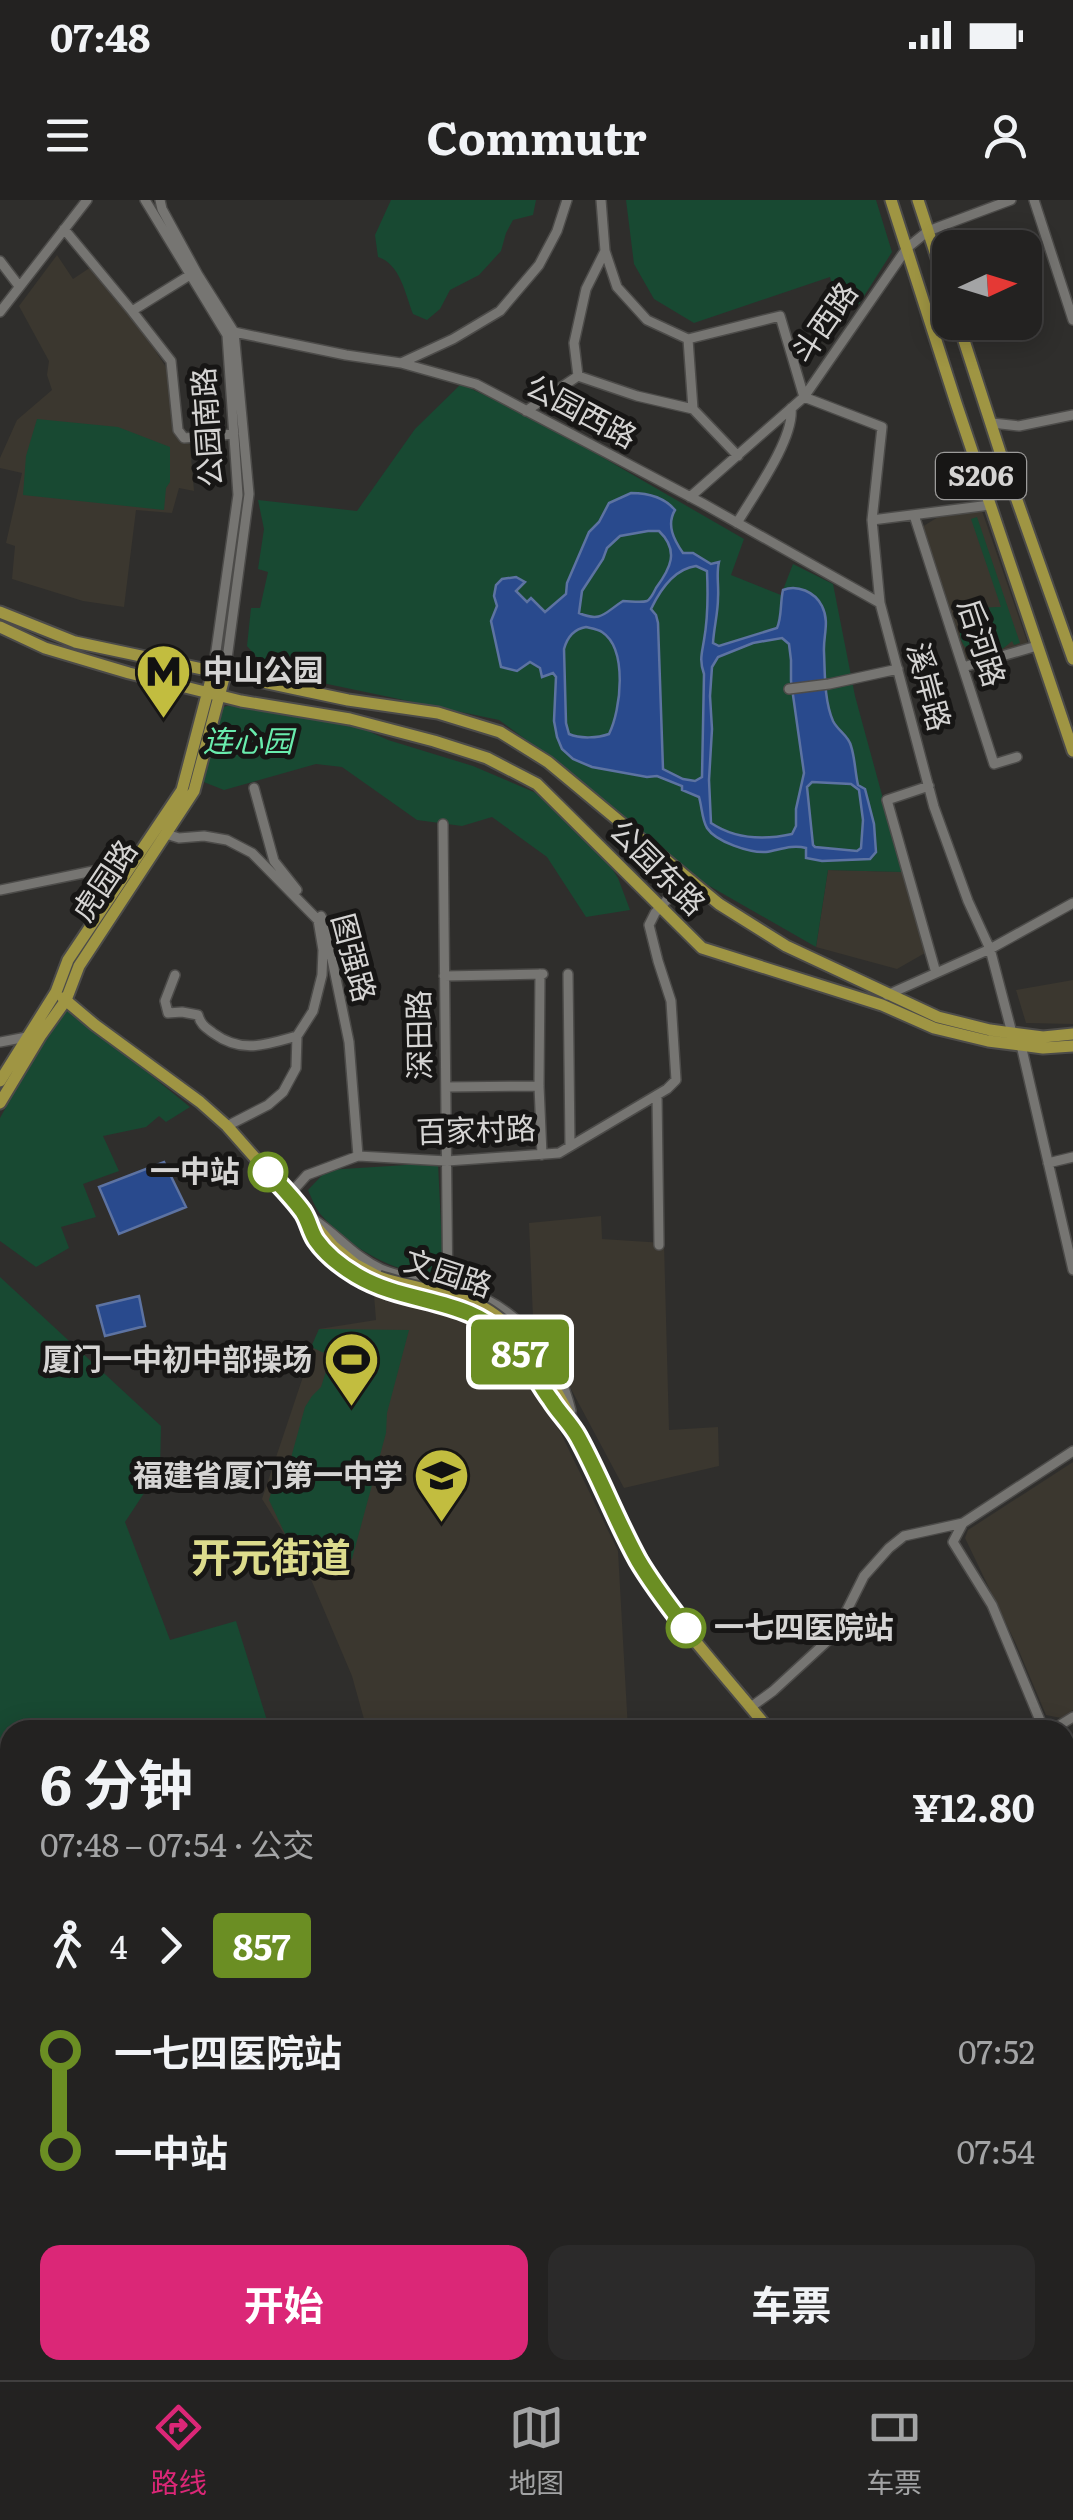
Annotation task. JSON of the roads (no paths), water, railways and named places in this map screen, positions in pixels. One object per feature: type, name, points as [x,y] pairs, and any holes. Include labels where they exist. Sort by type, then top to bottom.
[{"type":"main road","name":"S206","points":[[892,200],[1073,751]]},
{"type":"main road","points":[[918,200],[932,243]]},
{"type":"main road","name":"S206","points":[[964,340],[1073,659]]},
{"type":"main road","name":"公园东路","points":[[0,612],[75,642],[348,700],[438,714],[500,732],[548,762],[719,904],[786,946],[938,1018],[1043,1037],[1073,1034]]},
{"type":"main road","name":"公园东路","points":[[0,627],[45,648],[129,673],[241,701],[350,719],[487,758],[537,784],[702,948],[882,1005],[934,1028],[1043,1048],[1073,1046]]},
{"type":"main road","name":"虎园路","points":[[0,1103],[79,966],[194,791],[219,673]]},
{"type":"main road","name":"虎园路","points":[[0,1081],[25,1038],[61,996],[68,960],[182,790],[214,692]]},
{"type":"main road","name":"文园路","points":[[61,996],[227,1126],[332,1246],[355,1264],[378,1278],[482,1307],[523,1339],[543,1365],[656,1588],[761,1720]]},
{"type":"street","points":[[0,312],[87,200]]},
{"type":"street","name":"公园南路","points":[[144,200],[227,335],[238,495],[219,673]]},
{"type":"street","name":"公园南路","points":[[160,200],[198,275],[234,332],[249,494],[219,673]]},
{"type":"street","points":[[401,363],[500,312],[540,266],[567,200]]},
{"type":"street","points":[[601,200],[605,251],[617,287],[647,320],[688,339],[780,316],[804,396]]},
{"type":"street","name":"斗西路","points":[[690,498],[804,396],[907,248],[928,231],[1011,200]]},
{"type":"street","points":[[1034,200],[1073,320]]},
{"type":"street","points":[[64,229],[170,361],[178,430],[184,438],[234,434]]},
{"type":"street","points":[[578,376],[574,343],[586,289],[605,251]]},
{"type":"street","points":[[0,261],[20,286]]},
{"type":"street","points":[[132,311],[190,275]]},
{"type":"street","name":"公园西路","points":[[234,332],[346,356],[401,363],[476,384],[880,603]]},
{"type":"street","points":[[688,339],[692,409]]},
{"type":"street","points":[[578,376],[692,409],[738,456]]},
{"type":"street","points":[[526,411],[578,376]]},
{"type":"street","name":"溪岸路","points":[[804,396],[882,427],[872,520],[880,603],[929,786],[968,902],[990,949],[1012,1033]]},
{"type":"street","points":[[737,524],[783,444],[791,424],[791,408]]},
{"type":"street","points":[[992,422],[1019,426],[1073,416]]},
{"type":"street","points":[[872,520],[990,505]]},
{"type":"street","name":"后河路","points":[[914,515],[994,764],[1016,757]]},
{"type":"street","points":[[963,668],[1038,646]]},
{"type":"street","points":[[788,689],[898,669]]},
{"type":"street","points":[[929,786],[888,800],[936,973]]},
{"type":"street","name":"图强路","points":[[254,788],[274,861],[318,912],[325,926],[350,1042],[358,1156]]},
{"type":"street","name":"深田路","points":[[442,824],[448,1306]]},
{"type":"street","points":[[166,834],[226,840],[252,853],[318,920],[322,975],[314,1011],[297,1036],[296,1068],[283,1092],[227,1126]]},
{"type":"street","points":[[0,890],[150,860]]},
{"type":"street","points":[[659,1245],[657,1095],[676,1080],[671,1001],[649,925],[655,912],[688,878]]},
{"type":"street","points":[[887,995],[990,949],[1073,903]]},
{"type":"street","points":[[444,976],[543,974],[539,1086],[542,1154]]},
{"type":"street","points":[[568,974],[570,1146]]},
{"type":"street","points":[[175,975],[164,1001],[168,1013],[198,1015],[201,1024],[228,1044],[260,1046],[297,1036]]},
{"type":"street","points":[[0,1042],[40,1034]]},
{"type":"street","points":[[1021,1045],[1073,1270]]},
{"type":"street","points":[[446,1087],[539,1086]]},
{"type":"street","name":"百家村路","points":[[289,1195],[307,1175],[358,1156],[447,1161],[559,1153],[657,1095]]},
{"type":"street","points":[[1048,1163],[1073,1158]]},
{"type":"street","points":[[305,1214],[360,1257],[381,1268],[487,1299],[510,1313],[551,1361],[566,1390],[576,1433]]},
{"type":"street","points":[[305,1214],[314,1238],[351,1272],[394,1292],[479,1316],[496,1328],[516,1346],[576,1433]]},
{"type":"street","points":[[751,1707],[835,1634],[864,1576],[888,1548],[904,1536],[963,1523],[1073,1451]]},
{"type":"street","points":[[963,1523],[952,1542],[992,1605],[1040,1720]]},
{"type":"water","points":[[631,493],[660,499],[675,510],[671,527],[683,553],[693,553],[711,564],[719,562],[713,643],[719,646],[777,628],[783,590],[800,589],[819,601],[826,618],[828,704],[833,721],[850,742],[858,785],[865,789],[876,852],[870,859],[822,861],[806,858],[806,848],[801,847],[759,852],[725,842],[707,828],[699,797],[682,790],[682,786],[657,776],[592,767],[573,759],[562,749],[557,737],[553,673],[542,677],[540,668],[530,662],[517,671],[501,667],[491,621],[497,606],[496,585],[502,579],[516,577],[525,582],[516,591],[527,602],[531,598],[545,612],[566,594],[589,532],[609,503]],"holes":[[[659,531],[671,553],[665,574],[647,601],[623,601],[598,616],[579,613],[582,591],[607,548],[620,536]],[[696,566],[707,571],[701,657],[702,777],[695,781],[663,769],[658,623],[651,609],[669,582]],[[582,628],[602,632],[610,640],[619,665],[619,696],[613,723],[609,734],[600,736],[569,734],[566,723],[564,649],[572,635]],[[782,638],[789,644],[804,773],[792,834],[750,837],[711,823],[710,696],[712,667],[718,657],[753,643]],[[812,782],[851,784],[859,790],[861,848],[857,851],[813,845],[807,787]]]},
{"type":"water","points":[[164,1162],[186,1207],[119,1234],[99,1187]]},
{"type":"water","points":[[139,1296],[145,1326],[105,1336],[97,1306]]},
{"type":"place","name":"中山公园","points":[[164,720]]},
{"type":"place","name":"一中站","points":[[268,1172]]},
{"type":"place","name":"厦门一中初中部操场","points":[[351,1409]]},
{"type":"place","name":"福建省厦门第一中学","points":[[442,1525]]},
{"type":"place","name":"一七四医院站","points":[[686,1628]]},
{"type":"district","name":"开元街道","points":[[271,1558]]},
{"type":"park label","name":"连心园","points":[[248,742]]}]
